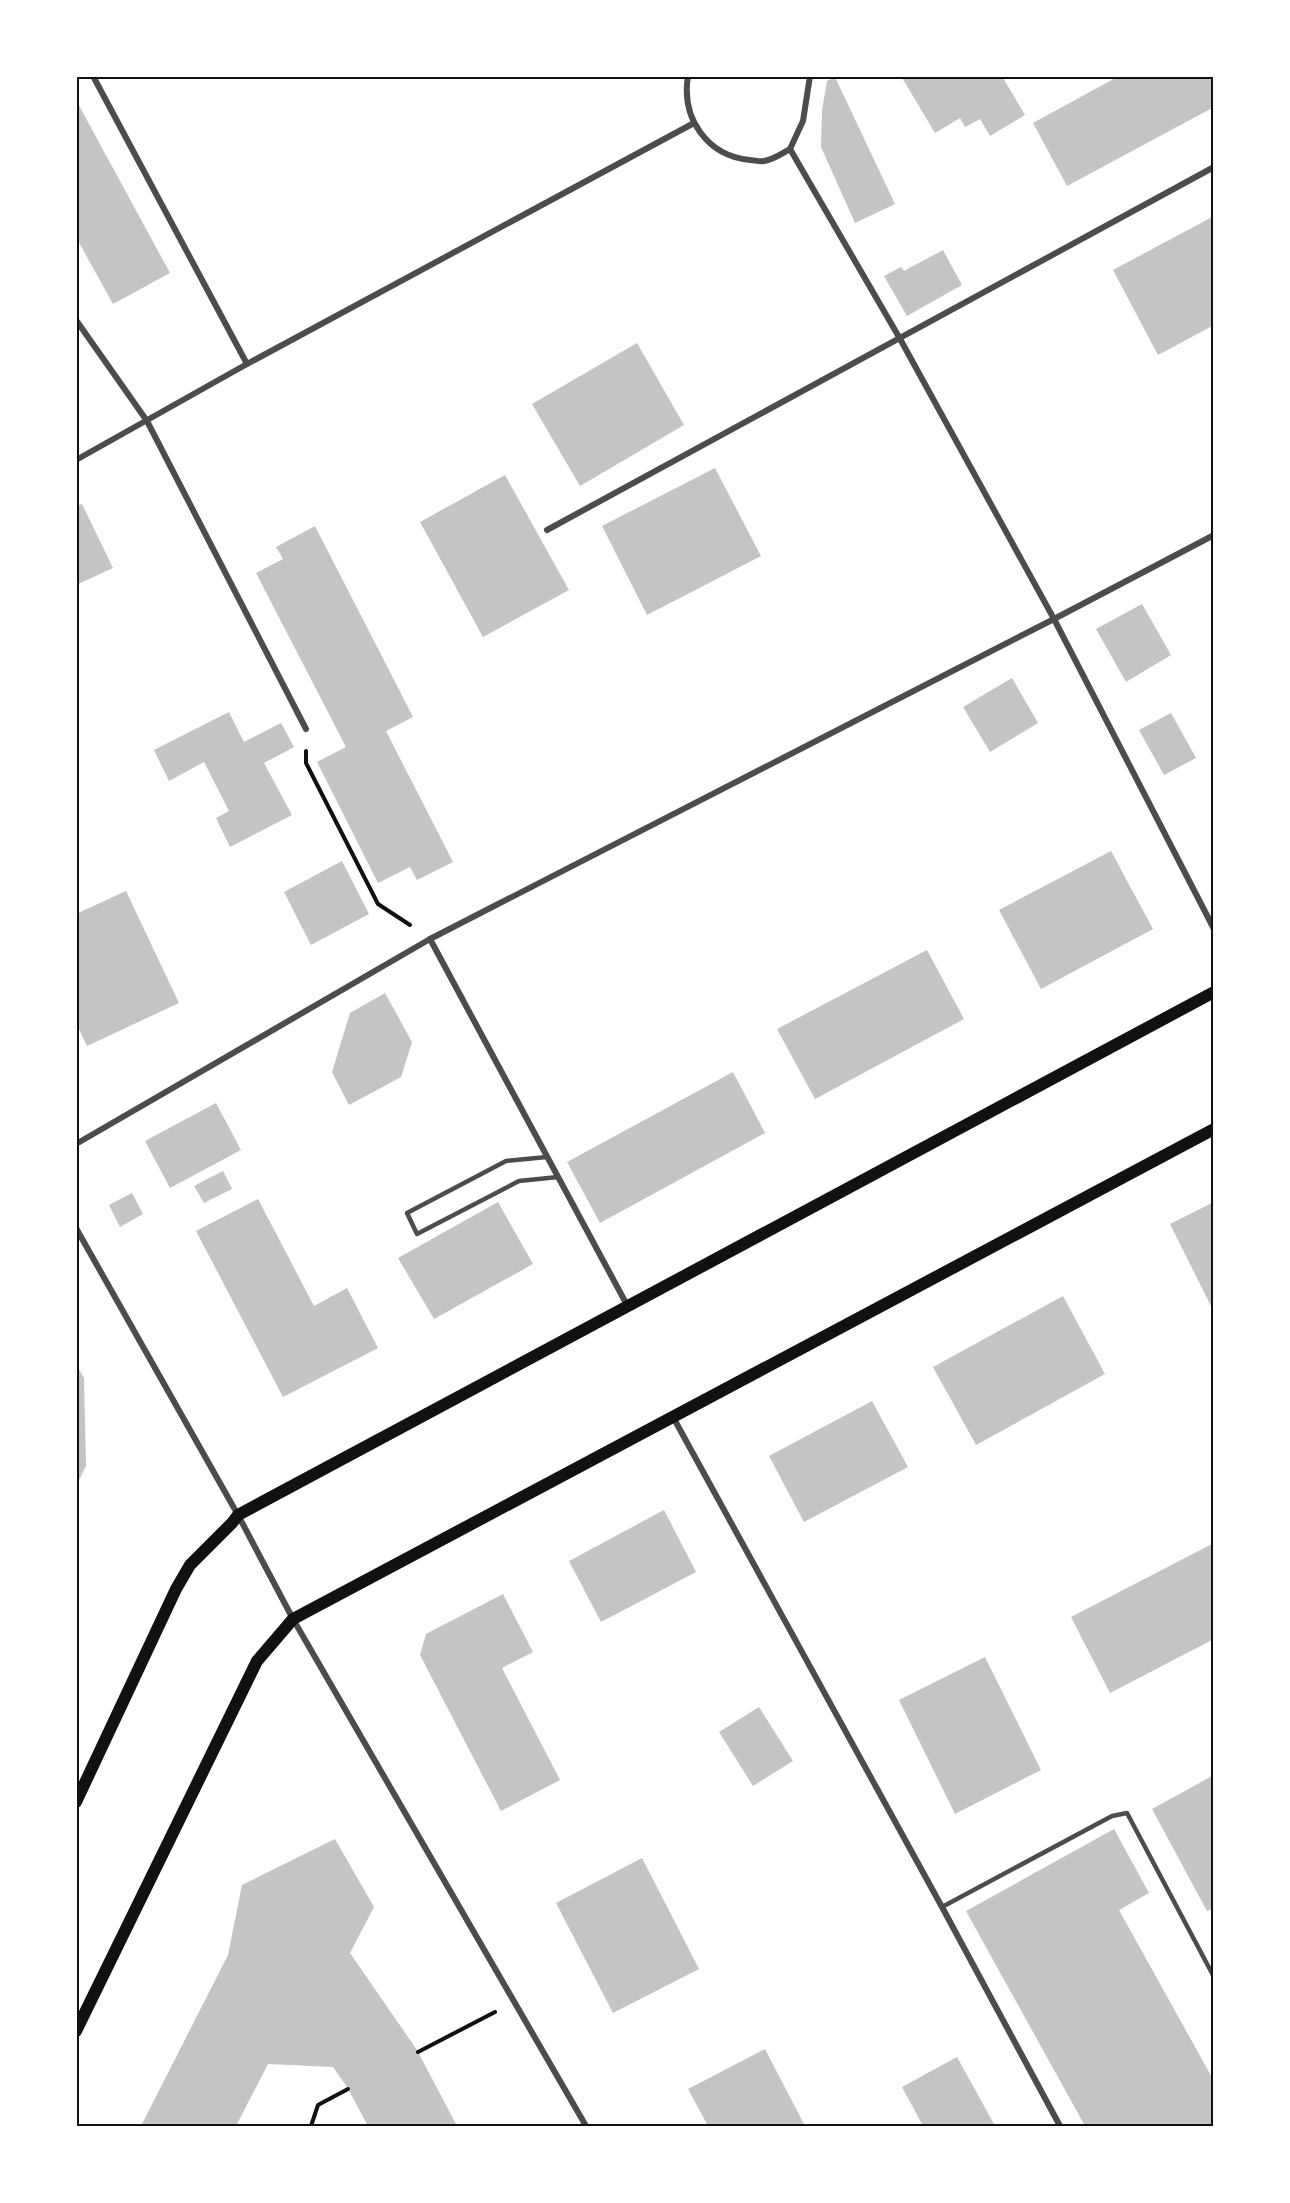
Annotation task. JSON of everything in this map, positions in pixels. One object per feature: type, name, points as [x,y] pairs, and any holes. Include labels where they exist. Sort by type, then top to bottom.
[{"type":"main road","points":[[76,1802],[176,1589],[190,1565],[232,1524],[238,1515],[1214,992]]},
{"type":"main road","points":[[76,2031],[257,1661],[293,1619],[1214,1129]]},
{"type":"street","points":[[93,76],[247,364]]},
{"type":"street","points":[[688,76],[686,93],[694,123],[711,145],[736,159],[765,161],[790,149],[803,121],[810,76]]},
{"type":"street","points":[[76,460],[247,364],[694,123]]},
{"type":"street","points":[[790,149],[899,337],[1054,619],[1214,929]]},
{"type":"street","points":[[547,530],[1214,167]]},
{"type":"street","points":[[76,320],[147,421],[306,729]]},
{"type":"street","points":[[76,1144],[430,939],[1054,619],[1214,534]]},
{"type":"street","points":[[430,939],[627,1305]]},
{"type":"street","points":[[76,1228],[238,1515],[293,1619],[586,2127]]},
{"type":"street","points":[[673,1417],[942,1907],[1059,2127]]},
{"type":"lane","points":[[547,1157],[506,1161],[407,1213],[417,1234],[519,1181],[558,1177]]},
{"type":"lane","points":[[942,1907],[1112,1816],[1127,1814],[1214,1977]]},
{"type":"path","points":[[306,729],[306,763],[378,904],[430,939]]},
{"type":"path","points":[[418,2052],[514,2002]]},
{"type":"path","points":[[311,2127],[318,2105],[348,2089]]},
{"type":"building","points":[[901,76],[1002,76],[1025,115],[990,136],[980,119],[965,127],[960,118],[935,133]]},
{"type":"building","points":[[1119,76],[1214,76],[1214,107],[1067,186],[1033,123]]},
{"type":"building","points":[[835,77],[895,204],[855,223],[821,147],[822,110],[827,81]]},
{"type":"building","points":[[76,100],[170,273],[113,304],[76,237]]},
{"type":"building","points":[[1214,216],[1214,325],[1158,355],[1113,270]]},
{"type":"building","points":[[943,250],[962,285],[907,316],[884,276],[901,267],[904,271]]},
{"type":"building","points":[[637,343],[684,425],[580,486],[532,404]]},
{"type":"building","points":[[715,468],[761,556],[647,615],[602,526]]},
{"type":"building","points":[[505,475],[569,590],[483,637],[420,522]]},
{"type":"building","points":[[82,504],[113,568],[76,585],[76,506]]},
{"type":"building","points":[[315,526],[413,717],[386,731],[453,862],[417,880],[410,867],[378,883],[317,762],[346,747],[256,573],[283,559],[276,547]]},
{"type":"building","points":[[1142,604],[1171,655],[1126,682],[1096,629]]},
{"type":"building","points":[[1012,678],[1038,723],[990,752],[963,707]]},
{"type":"building","points":[[229,712],[244,742],[281,723],[294,747],[264,763],[292,815],[230,847],[216,818],[229,811],[204,762],[169,781],[154,750]]},
{"type":"building","points":[[1171,713],[1196,758],[1164,775],[1139,730]]},
{"type":"building","points":[[1111,851],[1153,929],[1041,989],[999,910]]},
{"type":"building","points":[[342,861],[369,914],[311,945],[284,892]]},
{"type":"building","points":[[126,891],[179,1003],[87,1046],[76,1023],[76,914]]},
{"type":"building","points":[[927,950],[964,1019],[815,1099],[777,1029]]},
{"type":"building","points":[[385,993],[412,1042],[401,1077],[349,1105],[332,1072],[350,1013]]},
{"type":"building","points":[[733,1072],[765,1133],[600,1223],[567,1162]]},
{"type":"building","points":[[216,1103],[241,1150],[170,1188],[145,1141]]},
{"type":"building","points":[[223,1171],[232,1189],[204,1203],[194,1186]]},
{"type":"building","points":[[132,1193],[143,1214],[120,1227],[109,1205]]},
{"type":"building","points":[[258,1199],[314,1306],[347,1288],[378,1348],[283,1397],[196,1231]]},
{"type":"building","points":[[498,1202],[533,1264],[434,1319],[398,1258]]},
{"type":"building","points":[[1214,1202],[1214,1305],[1211,1306],[1170,1224]]},
{"type":"building","points":[[1063,1296],[1105,1374],[976,1445],[933,1367]]},
{"type":"building","points":[[76,1364],[84,1378],[86,1466],[76,1486]]},
{"type":"building","points":[[872,1401],[908,1467],[804,1522],[769,1456]]},
{"type":"building","points":[[664,1510],[696,1572],[601,1622],[569,1561]]},
{"type":"building","points":[[1214,1543],[1214,1639],[1110,1693],[1071,1617]]},
{"type":"building","points":[[503,1594],[533,1652],[502,1668],[560,1780],[501,1811],[420,1655],[426,1634]]},
{"type":"building","points":[[985,1657],[1041,1770],[955,1814],[899,1700]]},
{"type":"building","points":[[759,1707],[793,1761],[753,1786],[719,1732]]},
{"type":"building","points":[[1214,1775],[1214,1908],[1207,1911],[1152,1809]]},
{"type":"building","points":[[1114,1829],[1149,1893],[1119,1910],[1214,2081],[1214,2126],[1085,2126],[966,1911]]},
{"type":"building","points":[[335,1839],[374,1907],[350,1953],[417,2050],[457,2126],[368,2126],[347,2087],[333,2067],[268,2064],[236,2126],[141,2126],[228,1955],[242,1885]]},
{"type":"building","points":[[642,1858],[699,1969],[613,2013],[556,1903]]},
{"type":"building","points":[[765,2049],[805,2126],[708,2126],[688,2089]]},
{"type":"building","points":[[957,2057],[995,2126],[923,2126],[902,2087]]}]
